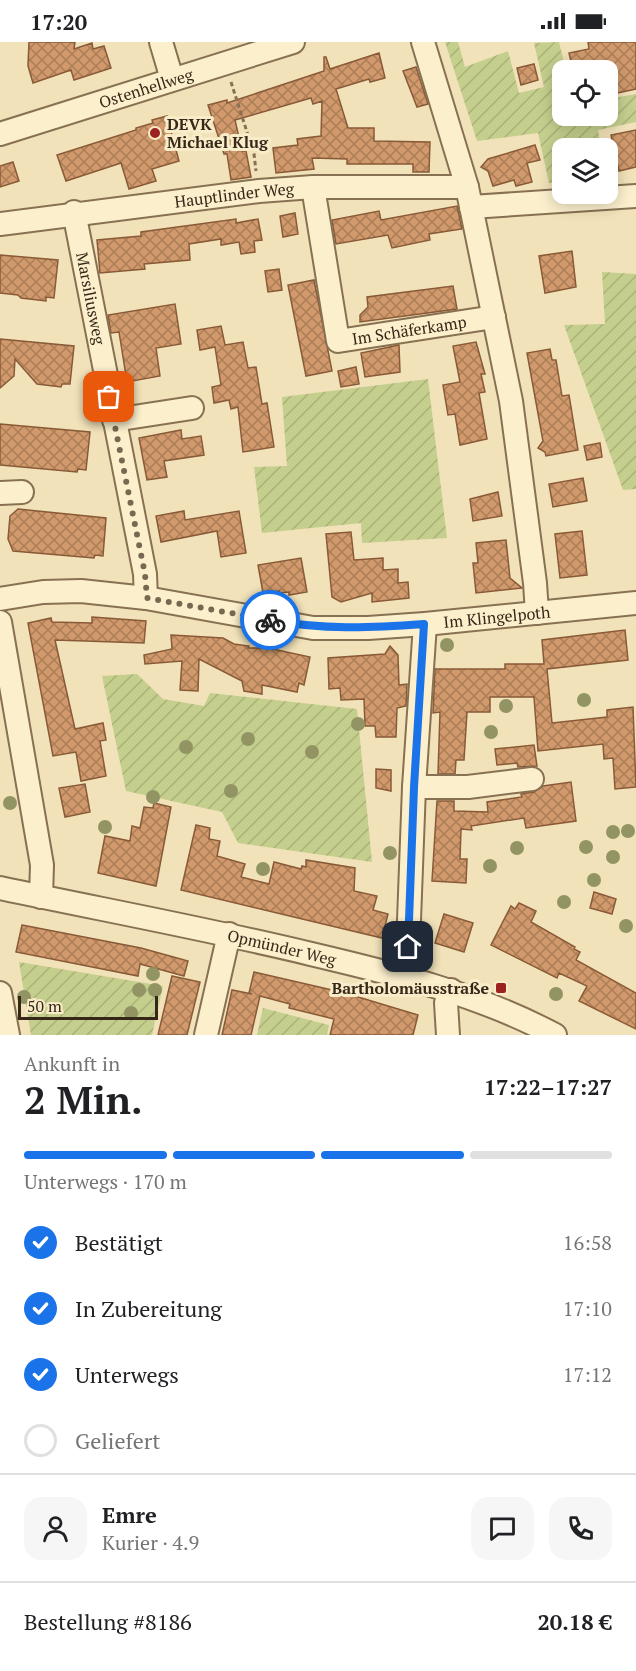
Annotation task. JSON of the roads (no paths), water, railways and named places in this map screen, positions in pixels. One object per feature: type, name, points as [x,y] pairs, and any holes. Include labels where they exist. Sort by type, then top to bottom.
[{"type":"street","points":[[161,42],[172,79]]},
{"type":"street","name":"Ostenhellweg","points":[[0,134],[293,42]]},
{"type":"street","points":[[423,42],[469,197],[511,401],[536,583],[537,613]]},
{"type":"street","name":"Hauptlinder Weg","points":[[0,224],[74,212],[259,190],[313,187],[469,197],[636,196]]},
{"type":"street","name":"Im Schäferkamp","points":[[313,187],[338,341],[494,317]]},
{"type":"street","name":"Marsiliusweg","points":[[74,212],[145,574],[147,598]]},
{"type":"street","points":[[114,420],[192,408]]},
{"type":"street","name":"Im Klingelpoth","points":[[0,599],[43,592],[81,591],[147,598],[313,628],[368,628],[424,624],[636,603]]},
{"type":"street","points":[[0,622],[42,865],[41,897]]},
{"type":"street","points":[[404,975],[408,947],[414,787],[424,624]]},
{"type":"street","points":[[414,787],[468,787],[532,779]]},
{"type":"street","name":"Opmünder Weg","points":[[0,888],[229,934],[404,975],[496,1006],[555,1035]]},
{"type":"street","points":[[206,1035],[229,934]]},
{"type":"street","points":[[448,1035],[446,1003],[451,990]]},
{"type":"street","points":[[0,993],[8,1035]]},
{"type":"place","name":"DEVK Michael Klug","points":[[155,133]]},
{"type":"place","name":"Bartholomäusstraße","points":[[501,988]]}]
